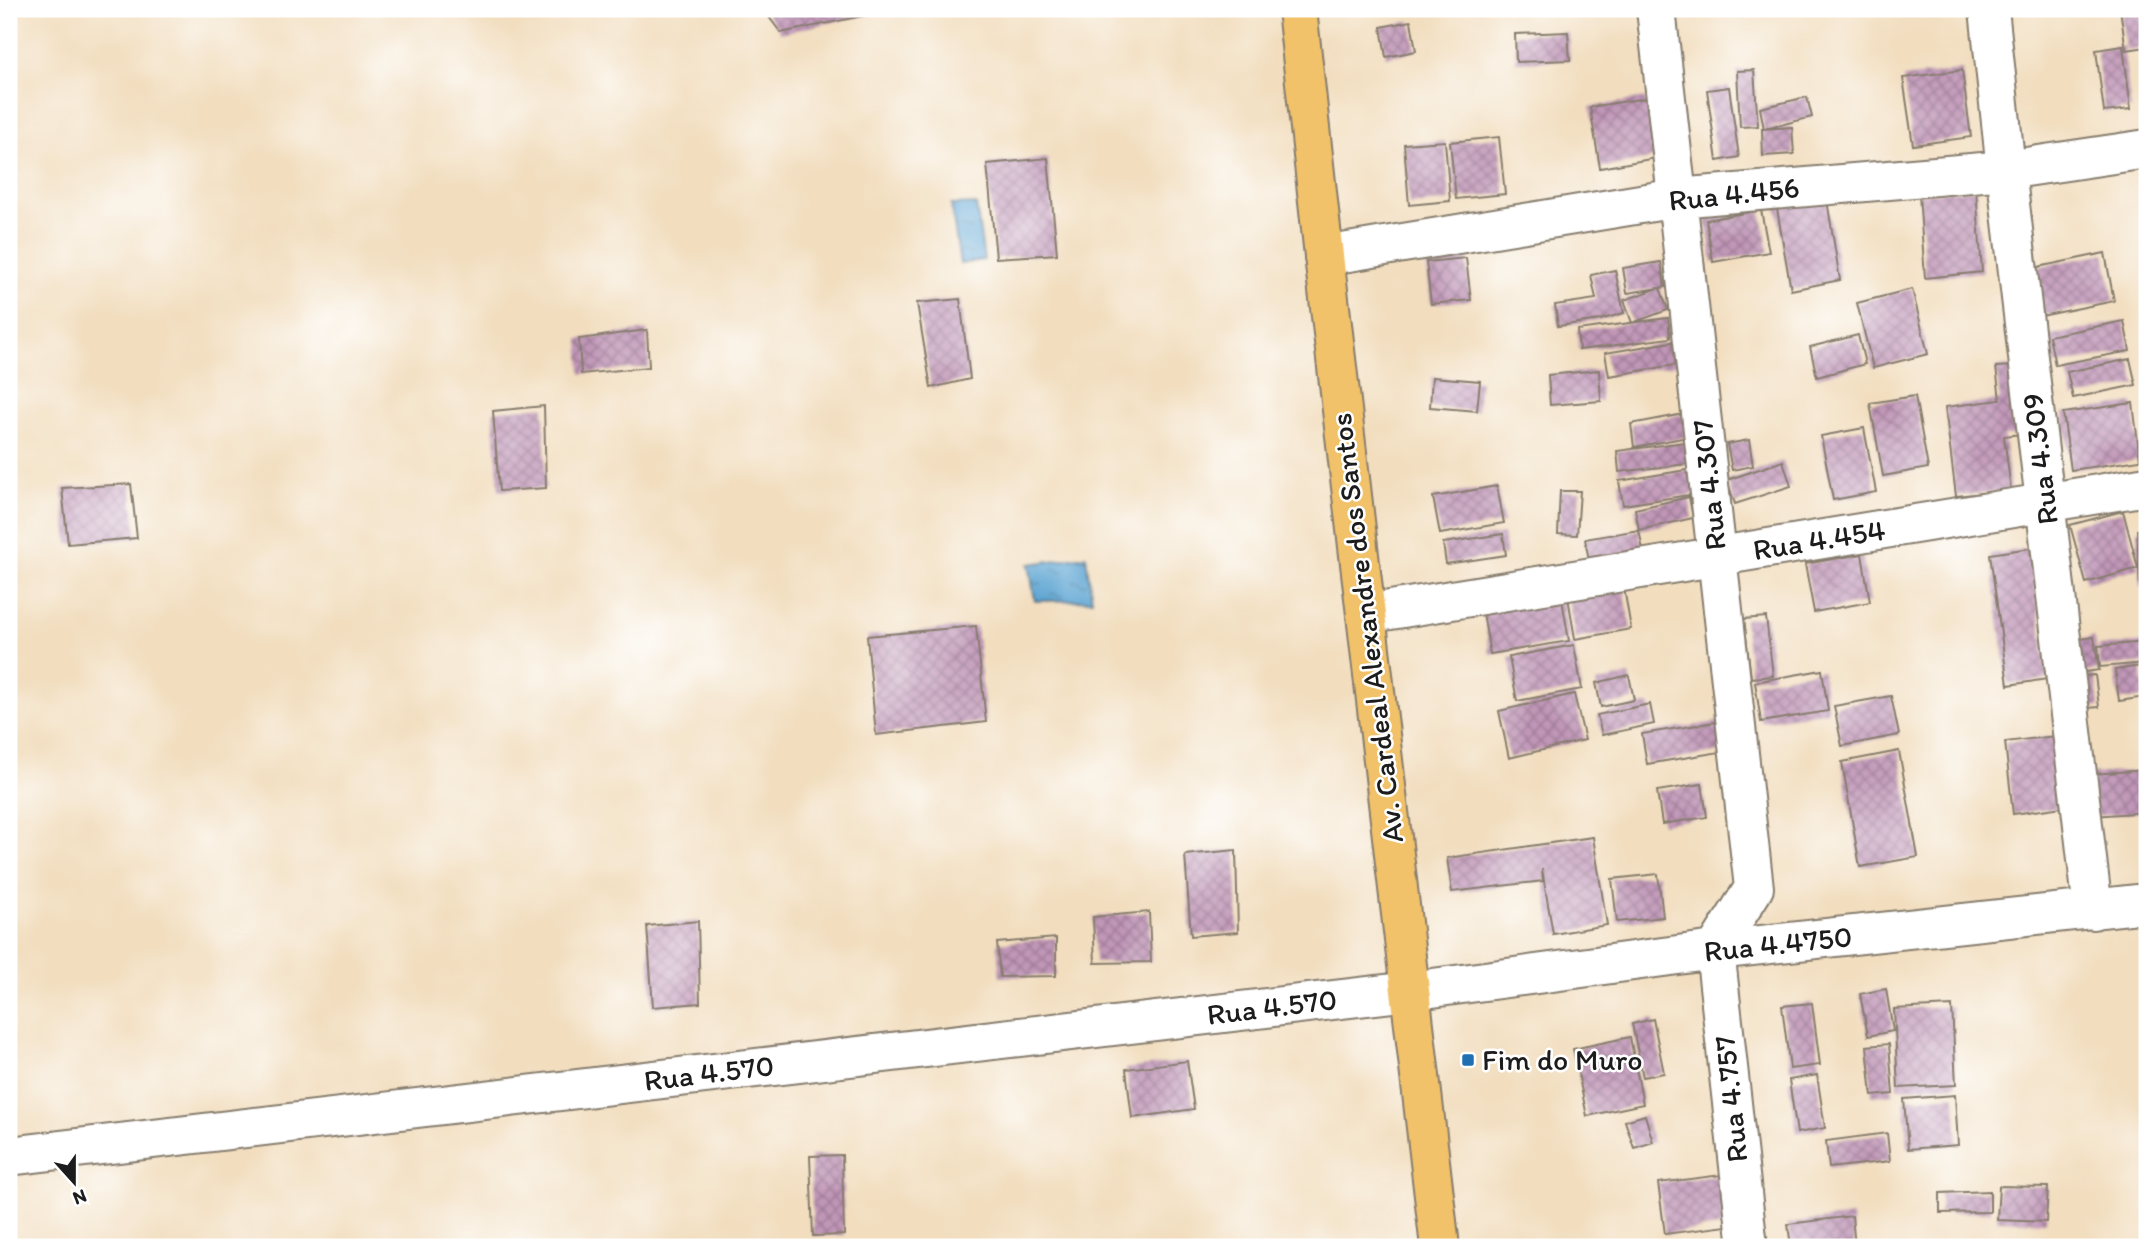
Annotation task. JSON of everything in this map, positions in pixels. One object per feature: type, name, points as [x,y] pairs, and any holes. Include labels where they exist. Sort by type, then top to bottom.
[{"type":"main road","name":"Av. Cardeal Alexandre dos Santos","points":[[1297,9],[1440,1247]]},
{"type":"street","name":"Rua 4.307","points":[[1656,9],[1754,888],[1715,950]]},
{"type":"street","name":"Rua 4.309","points":[[1989,9],[2093,910]]},
{"type":"street","name":"Rua 4.456","points":[[1324,256],[1677,198],[2006,170],[2147,149]]},
{"type":"street","name":"Rua 4.454","points":[[1366,614],[2147,486]]},
{"type":"street","name":"Rua 4.4750","points":[[1410,991],[1715,950],[2147,903]]},
{"type":"street","name":"Rua 4.757","points":[[1715,950],[1748,1247]]},
{"type":"street","name":"Rua 4.570","points":[[9,1156],[1410,991]]},
{"type":"water","points":[[976,204],[984,260],[960,264],[951,205]]},
{"type":"water","points":[[1086,556],[1092,600],[1035,601],[1029,564]]},
{"type":"building","points":[[765,9],[883,9],[882,12],[781,33]]},
{"type":"building","points":[[2120,9],[2147,9],[2147,47],[2126,50]]},
{"type":"building","points":[[1411,21],[1416,51],[1386,57],[1381,27]]},
{"type":"building","points":[[1568,32],[1570,60],[1516,62],[1515,34]]},
{"type":"building","points":[[2123,46],[2131,109],[2104,112],[2096,50]]},
{"type":"building","points":[[1754,70],[1758,126],[1740,127],[1737,71]]},
{"type":"building","points":[[1962,70],[1971,137],[1913,145],[1903,78]]},
{"type":"building","points":[[1729,87],[1739,157],[1717,161],[1707,90]]},
{"type":"building","points":[[1807,97],[1812,117],[1764,129],[1760,108]]},
{"type":"building","points":[[1646,98],[1656,158],[1600,168],[1590,107]]},
{"type":"building","points":[[1792,127],[1794,154],[1763,156],[1762,129]]},
{"type":"building","points":[[1499,137],[1505,194],[1456,199],[1450,142]]},
{"type":"building","points":[[1445,141],[1450,201],[1409,205],[1404,144]]},
{"type":"building","points":[[1048,158],[1057,254],[996,258],[987,164]]},
{"type":"building","points":[[1976,189],[1982,272],[1925,278],[1919,194]]},
{"type":"building","points":[[1826,194],[1840,280],[1791,290],[1776,203]]},
{"type":"building","points":[[1761,210],[1769,252],[1713,262],[1706,220]]},
{"type":"building","points":[[2105,253],[2114,301],[2041,316],[2033,268]]},
{"type":"building","points":[[1466,258],[1471,300],[1431,304],[1426,262]]},
{"type":"building","points":[[1661,262],[1665,287],[1660,288],[1668,310],[1632,323],[1624,300],[1659,288],[1627,293],[1623,268]]},
{"type":"building","points":[[1615,270],[1624,313],[1600,320],[1558,326],[1555,305],[1596,299],[1591,275]]},
{"type":"building","points":[[1912,289],[1928,354],[1873,368],[1857,303]]},
{"type":"building","points":[[960,299],[970,379],[931,388],[917,303]]},
{"type":"building","points":[[1668,318],[1670,338],[1579,350],[1577,330]]},
{"type":"building","points":[[2124,321],[2130,351],[2055,365],[2049,336]]},
{"type":"building","points":[[647,330],[649,367],[581,374],[579,339]]},
{"type":"building","points":[[1858,335],[1865,364],[1817,377],[1810,347]]},
{"type":"building","points":[[1678,341],[1681,364],[1609,376],[1605,353]]},
{"type":"building","points":[[2130,359],[2136,385],[2073,398],[2067,372]]},
{"type":"building","points":[[2014,366],[2021,434],[2004,436],[2011,490],[1956,496],[1945,407],[2000,400],[1996,367]]},
{"type":"building","points":[[1599,370],[1601,401],[1550,405],[1548,375]]},
{"type":"building","points":[[1432,377],[1480,381],[1477,411],[1430,407]]},
{"type":"building","points":[[1915,396],[1928,468],[1883,476],[1870,403]]},
{"type":"building","points":[[2133,403],[2140,460],[2071,470],[2063,413]]},
{"type":"building","points":[[544,406],[546,488],[499,491],[493,411]]},
{"type":"building","points":[[1684,414],[1688,437],[1634,447],[1631,424]]},
{"type":"building","points":[[1864,428],[1876,492],[1833,500],[1821,436]]},
{"type":"building","points":[[1749,440],[1753,466],[1732,470],[1727,444]]},
{"type":"building","points":[[1693,441],[1695,463],[1619,472],[1617,451]]},
{"type":"building","points":[[1783,461],[1791,486],[1735,504],[1727,480]]},
{"type":"building","points":[[1693,469],[1696,494],[1623,505],[1619,481]]},
{"type":"building","points":[[131,484],[137,538],[68,544],[62,488]]},
{"type":"building","points":[[1497,486],[1504,523],[1440,534],[1433,497]]},
{"type":"building","points":[[1560,491],[1580,491],[1577,535],[1558,534]]},
{"type":"building","points":[[1689,497],[1693,518],[1639,530],[1635,509]]},
{"type":"building","points":[[2123,511],[2138,568],[2086,583],[2070,525]]},
{"type":"building","points":[[2147,529],[2147,586],[2140,586],[2137,530]]},
{"type":"building","points":[[1639,530],[1645,561],[1591,571],[1585,539]]},
{"type":"building","points":[[1503,534],[1506,555],[1446,564],[1443,543]]},
{"type":"building","points":[[2030,548],[2048,679],[2008,685],[1990,554]]},
{"type":"building","points":[[1862,554],[1870,602],[1814,612],[1805,564]]},
{"type":"building","points":[[1622,576],[1631,629],[1575,639],[1566,585]]},
{"type":"building","points":[[1560,587],[1569,641],[1490,654],[1481,601]]},
{"type":"building","points":[[1766,617],[1773,676],[1751,678],[1744,619]]},
{"type":"building","points":[[976,626],[986,722],[876,735],[867,636]]},
{"type":"building","points":[[2094,637],[2099,670],[2072,674],[2067,641]]},
{"type":"building","points":[[2147,642],[2147,663],[2100,667],[2098,646]]},
{"type":"building","points":[[1574,645],[1582,689],[1517,701],[1509,657]]},
{"type":"building","points":[[2141,666],[2145,697],[2119,701],[2115,670]]},
{"type":"building","points":[[1822,670],[1828,711],[1761,722],[1755,682]]},
{"type":"building","points":[[1629,675],[1634,700],[1601,707],[1596,683]]},
{"type":"building","points":[[2095,675],[2099,707],[2076,709],[2072,677]]},
{"type":"building","points":[[1574,694],[1585,740],[1509,758],[1499,711]]},
{"type":"building","points":[[1891,696],[1899,735],[1842,746],[1834,706]]},
{"type":"building","points":[[1650,704],[1654,724],[1602,735],[1597,715]]},
{"type":"building","points":[[1722,721],[1726,751],[1647,764],[1642,734]]},
{"type":"building","points":[[2055,736],[2063,807],[2013,814],[2005,742]]},
{"type":"building","points":[[1899,751],[1918,857],[1860,867],[1842,762]]},
{"type":"building","points":[[2146,770],[2147,812],[2094,816],[2092,774]]},
{"type":"building","points":[[1702,784],[1707,817],[1662,824],[1657,791]]},
{"type":"building","points":[[1593,837],[1607,925],[1553,934],[1542,869],[1543,881],[1452,892],[1447,858]]},
{"type":"building","points":[[1236,850],[1238,932],[1191,936],[1185,855]]},
{"type":"building","points":[[1658,874],[1663,917],[1617,922],[1612,879]]},
{"type":"building","points":[[1149,912],[1151,962],[1095,963],[1093,917]]},
{"type":"building","points":[[698,921],[700,1003],[653,1007],[647,926]]},
{"type":"building","points":[[1056,938],[1056,976],[1000,977],[997,943]]},
{"type":"building","points":[[1886,989],[1893,1031],[1868,1036],[1860,994]]},
{"type":"building","points":[[1812,1003],[1820,1065],[1790,1069],[1782,1006]]},
{"type":"building","points":[[1952,1006],[1956,1085],[1898,1088],[1894,1009]]},
{"type":"building","points":[[1653,1019],[1664,1073],[1643,1077],[1632,1024]]},
{"type":"building","points":[[1630,1037],[1643,1104],[1587,1116],[1573,1049]]},
{"type":"building","points":[[1889,1044],[1893,1094],[1872,1096],[1867,1046]]},
{"type":"building","points":[[1187,1061],[1194,1109],[1132,1118],[1126,1069]]},
{"type":"building","points":[[1817,1075],[1825,1128],[1797,1133],[1789,1080]]},
{"type":"building","points":[[1955,1095],[1958,1145],[1908,1149],[1904,1099]]},
{"type":"building","points":[[1645,1115],[1653,1142],[1634,1148],[1625,1121]]},
{"type":"building","points":[[1887,1133],[1890,1161],[1829,1168],[1826,1141]]},
{"type":"building","points":[[842,1155],[844,1235],[813,1236],[810,1156]]},
{"type":"building","points":[[1729,1174],[1735,1225],[1665,1234],[1658,1183]]},
{"type":"building","points":[[1999,1186],[2048,1187],[2046,1222],[1997,1220]]},
{"type":"building","points":[[1990,1191],[1990,1212],[1940,1213],[1940,1193]]},
{"type":"building","points":[[1852,1216],[1855,1247],[1791,1247],[1788,1224]]},
{"type":"place","name":"Fim do Muro","points":[[1468,1060]]}]
